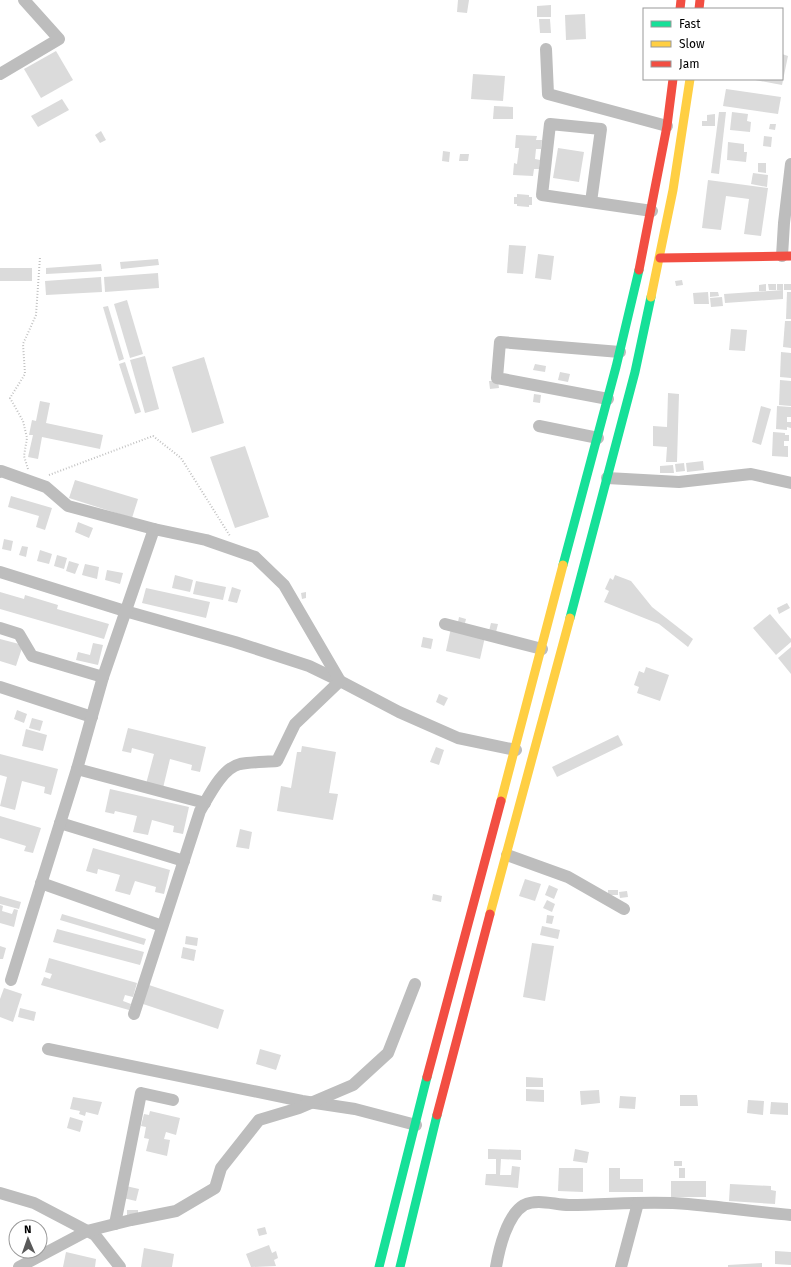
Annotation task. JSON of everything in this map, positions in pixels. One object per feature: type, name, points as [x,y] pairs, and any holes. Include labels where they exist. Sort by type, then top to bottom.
[{"type":"main road","points":[[379,1267],[422,1097],[516,750],[620,352],[652,211],[668,126],[673,80]]},
{"type":"main road","points":[[400,1267],[440,1103],[635,372],[660,258],[683,134],[690,80]]},
{"type":"main road","points":[[660,258],[787,256]]},
{"type":"street","points":[[0,74],[59,39],[24,0]]},
{"type":"street","points":[[546,49],[548,94],[668,126]]},
{"type":"street","points":[[590,202],[601,129],[550,124],[542,195],[590,202],[652,211]]},
{"type":"street","points":[[787,256],[784,223],[791,164]]},
{"type":"street","points":[[608,399],[497,378],[500,342],[620,352]]},
{"type":"street","points":[[538,426],[598,438]]},
{"type":"street","points":[[0,472],[1,471],[46,487],[68,506],[154,529],[206,540],[255,557],[284,585],[340,681]]},
{"type":"street","points":[[607,478],[679,482],[751,474],[791,483]]},
{"type":"street","points":[[11,980],[60,823],[103,677],[154,529]]},
{"type":"street","points":[[0,572],[125,611],[235,642],[309,666],[399,712],[458,738],[516,750]]},
{"type":"street","points":[[445,624],[542,649]]},
{"type":"street","points":[[0,628],[19,634],[32,656],[103,677]]},
{"type":"street","points":[[134,1014],[200,810],[216,783],[238,764],[278,761],[295,724],[340,681]]},
{"type":"street","points":[[0,687],[92,717]]},
{"type":"street","points":[[76,769],[204,803]]},
{"type":"street","points":[[60,823],[184,861]]},
{"type":"street","points":[[507,855],[568,877],[624,910]]},
{"type":"street","points":[[41,882],[162,926]]},
{"type":"street","points":[[19,1267],[88,1231],[176,1211],[215,1188],[221,1168],[259,1120],[312,1102],[353,1085],[388,1053],[415,984]]},
{"type":"street","points":[[48,1049],[312,1102],[355,1109],[416,1125]]},
{"type":"street","points":[[115,1224],[141,1093],[173,1100]]},
{"type":"street","points":[[0,1193],[34,1203],[95,1235],[120,1267]]},
{"type":"street","points":[[496,1267],[500,1245],[513,1217],[525,1204],[541,1202],[568,1205],[638,1203],[688,1204],[791,1215]]},
{"type":"street","points":[[621,1267],[638,1203]]},
{"type":"path","points":[[40,257],[36,315],[23,344],[25,374],[10,398],[23,421],[27,438],[24,456],[31,482],[153,436],[181,458],[227,533],[232,538]]},
{"type":"building","points":[[458,0],[469,0],[467,13],[457,12]]},
{"type":"building","points":[[551,5],[551,17],[537,17],[537,6]]},
{"type":"building","points":[[585,14],[586,39],[566,40],[565,15]]},
{"type":"building","points":[[539,19],[550,19],[551,33],[540,33]]},
{"type":"building","points":[[56,51],[73,80],[41,98],[24,69]]},
{"type":"building","points":[[783,54],[788,56],[782,85],[755,80],[783,80]]},
{"type":"building","points":[[473,74],[505,76],[503,101],[471,99]]},
{"type":"building","points":[[726,89],[781,97],[778,114],[723,106]]},
{"type":"building","points":[[62,99],[69,110],[38,127],[31,116]]},
{"type":"building","points":[[494,106],[513,107],[513,119],[493,119]]},
{"type":"building","points":[[719,112],[726,112],[719,174],[711,173]]},
{"type":"building","points":[[732,112],[748,114],[747,121],[751,122],[750,132],[730,130]]},
{"type":"building","points":[[715,114],[715,126],[702,126],[702,121],[707,121],[707,115]]},
{"type":"building","points":[[770,124],[776,124],[775,130],[769,129]]},
{"type":"building","points":[[101,131],[106,140],[100,143],[95,135]]},
{"type":"building","points":[[516,135],[537,136],[536,140],[542,140],[541,149],[536,149],[535,159],[540,160],[539,169],[534,169],[533,176],[513,175],[514,163],[517,164],[519,148],[515,148]]},
{"type":"building","points":[[764,136],[772,137],[771,147],[763,146]]},
{"type":"building","points":[[728,142],[744,144],[744,152],[747,152],[746,162],[727,160]]},
{"type":"building","points":[[558,148],[584,152],[579,182],[553,178]]},
{"type":"building","points":[[443,151],[450,152],[449,162],[442,161]]},
{"type":"building","points":[[460,154],[469,154],[468,161],[459,161]]},
{"type":"building","points":[[758,163],[766,163],[766,173],[758,172]]},
{"type":"building","points":[[753,173],[768,175],[767,187],[751,184]]},
{"type":"building","points":[[708,180],[768,188],[761,236],[744,234],[749,199],[726,196],[721,230],[702,228]]},
{"type":"building","points":[[517,194],[529,195],[529,197],[532,197],[532,205],[529,205],[529,207],[517,206],[517,204],[514,204],[514,197],[517,197]]},
{"type":"building","points":[[509,245],[526,246],[523,274],[507,273]]},
{"type":"building","points":[[538,254],[554,256],[551,280],[535,278]]},
{"type":"building","points":[[158,259],[159,265],[121,269],[120,262]]},
{"type":"building","points":[[101,264],[102,271],[46,274],[46,268]]},
{"type":"building","points":[[0,268],[32,268],[32,281],[0,281]]},
{"type":"building","points":[[158,273],[159,288],[105,292],[104,277]]},
{"type":"building","points":[[101,277],[102,292],[46,295],[45,281]]},
{"type":"building","points":[[682,280],[683,285],[676,286],[675,281]]},
{"type":"building","points":[[766,284],[766,291],[759,291],[759,285]]},
{"type":"building","points":[[768,284],[776,284],[776,290],[769,290]]},
{"type":"building","points":[[777,284],[783,284],[783,290],[777,290]]},
{"type":"building","points":[[784,284],[791,284],[791,290],[784,290]]},
{"type":"building","points":[[783,290],[783,299],[725,303],[724,294]]},
{"type":"building","points":[[708,292],[709,304],[694,304],[693,293]]},
{"type":"building","points":[[710,292],[718,292],[719,296],[710,297]]},
{"type":"building","points":[[787,292],[791,292],[791,319],[786,319]]},
{"type":"building","points":[[722,297],[723,306],[711,307],[710,298]]},
{"type":"building","points":[[127,300],[143,354],[130,358],[114,304]]},
{"type":"building","points":[[108,306],[124,359],[119,361],[103,307]]},
{"type":"building","points":[[785,321],[791,321],[791,348],[783,347]]},
{"type":"building","points":[[731,329],[747,330],[745,351],[729,350]]},
{"type":"building","points":[[781,352],[791,353],[791,378],[780,377]]},
{"type":"building","points":[[145,356],[159,409],[145,413],[130,360]]},
{"type":"building","points":[[204,357],[224,423],[192,433],[172,367]]},
{"type":"building","points":[[125,362],[141,412],[135,414],[119,364]]},
{"type":"building","points":[[535,364],[546,366],[545,372],[533,370]]},
{"type":"building","points":[[560,372],[570,374],[568,382],[558,380]]},
{"type":"building","points":[[780,380],[791,381],[791,406],[779,405]]},
{"type":"building","points":[[489,381],[498,381],[499,388],[490,389]]},
{"type":"building","points":[[668,393],[679,394],[677,462],[666,462],[667,447],[653,446],[653,426],[667,427]]},
{"type":"building","points":[[534,394],[541,395],[540,403],[533,402]]},
{"type":"building","points":[[40,401],[50,403],[46,423],[103,435],[100,449],[42,437],[38,459],[28,457],[33,435],[29,435],[32,420],[36,421]]},
{"type":"building","points":[[761,406],[771,409],[761,445],[752,442]]},
{"type":"building","points":[[777,406],[791,407],[791,417],[787,417],[787,422],[791,422],[791,428],[787,427],[787,430],[776,429]]},
{"type":"building","points":[[773,432],[785,433],[785,435],[789,435],[789,441],[784,441],[784,446],[788,446],[788,457],[772,456]]},
{"type":"building","points":[[245,446],[269,517],[235,528],[210,457]]},
{"type":"building","points":[[703,461],[704,470],[687,472],[686,463]]},
{"type":"building","points":[[684,463],[685,471],[676,472],[675,464]]},
{"type":"building","points":[[673,465],[674,473],[660,473],[660,466]]},
{"type":"building","points":[[75,480],[138,499],[132,518],[69,498]]},
{"type":"building","points":[[11,496],[52,508],[45,530],[36,527],[39,516],[8,507]]},
{"type":"building","points":[[78,522],[93,528],[89,538],[75,532]]},
{"type":"building","points":[[4,539],[13,541],[11,551],[2,549]]},
{"type":"building","points":[[22,546],[28,547],[26,557],[19,555]]},
{"type":"building","points":[[40,550],[52,554],[49,564],[37,561]]},
{"type":"building","points":[[57,555],[67,558],[64,569],[54,566]]},
{"type":"building","points":[[69,561],[79,564],[75,574],[66,571]]},
{"type":"building","points":[[85,564],[99,567],[97,579],[82,575]]},
{"type":"building","points":[[107,570],[123,573],[120,584],[105,580]]},
{"type":"building","points":[[175,575],[193,580],[190,592],[172,588]]},
{"type":"building","points":[[615,575],[631,581],[652,607],[693,639],[688,647],[659,624],[604,602],[609,591],[605,589],[610,578],[613,580]]},
{"type":"building","points":[[196,581],[226,587],[223,600],[193,594]]},
{"type":"building","points":[[232,587],[241,590],[237,603],[228,601]]},
{"type":"building","points":[[146,588],[210,602],[206,618],[142,603]]},
{"type":"building","points":[[0,592],[24,599],[25,595],[58,605],[57,609],[109,624],[104,639],[0,609]]},
{"type":"building","points":[[306,592],[306,598],[302,599],[301,593]]},
{"type":"building","points":[[787,603],[790,608],[779,614],[777,608]]},
{"type":"building","points":[[770,614],[791,639],[791,642],[776,655],[753,628]]},
{"type":"building","points":[[459,617],[466,619],[465,623],[458,622]]},
{"type":"building","points":[[491,623],[498,624],[496,632],[489,631]]},
{"type":"building","points":[[451,628],[485,637],[480,659],[446,651]]},
{"type":"building","points":[[423,637],[433,639],[431,649],[421,647]]},
{"type":"building","points":[[0,639],[23,645],[16,666],[0,661]]},
{"type":"building","points":[[93,643],[103,645],[98,665],[76,660],[78,652],[90,655]]},
{"type":"building","points":[[791,647],[791,674],[778,658]]},
{"type":"building","points":[[646,667],[669,675],[660,701],[637,693],[639,687],[634,685],[639,671],[644,673]]},
{"type":"building","points":[[439,694],[448,698],[444,706],[436,702]]},
{"type":"building","points":[[17,710],[27,714],[24,723],[14,719]]},
{"type":"building","points":[[32,718],[43,721],[40,731],[29,728]]},
{"type":"building","points":[[128,728],[206,747],[200,772],[191,770],[192,765],[170,759],[163,788],[146,784],[154,754],[132,748],[131,753],[122,751]]},
{"type":"building","points":[[26,729],[47,735],[43,751],[22,746]]},
{"type":"building","points":[[618,735],[623,745],[557,777],[552,767]]},
{"type":"building","points":[[302,746],[336,752],[329,793],[338,794],[333,820],[277,811],[281,786],[291,788],[297,752],[301,752]]},
{"type":"building","points":[[436,747],[444,750],[439,765],[430,762]]},
{"type":"building","points":[[0,754],[58,769],[51,795],[44,793],[45,787],[22,781],[15,810],[0,806],[7,777],[0,775]]},
{"type":"building","points":[[110,789],[189,807],[183,834],[173,832],[174,826],[152,820],[148,835],[133,832],[137,816],[115,811],[114,814],[105,812]]},
{"type":"building","points":[[0,816],[41,828],[33,853],[24,851],[26,846],[0,838]]},
{"type":"building","points":[[240,829],[252,832],[249,849],[236,847]]},
{"type":"building","points":[[93,848],[170,870],[164,894],[155,892],[156,887],[135,881],[130,895],[115,891],[120,875],[98,869],[97,874],[86,871]]},
{"type":"building","points":[[525,879],[541,884],[535,901],[519,896]]},
{"type":"building","points":[[549,885],[558,889],[554,899],[545,895]]},
{"type":"building","points":[[608,890],[618,890],[618,895],[608,895]]},
{"type":"building","points":[[627,891],[628,897],[620,898],[619,892]]},
{"type":"building","points":[[433,894],[442,896],[441,902],[432,900]]},
{"type":"building","points":[[0,896],[21,902],[19,909],[0,904]]},
{"type":"building","points":[[547,900],[555,904],[552,912],[543,908]]},
{"type":"building","points":[[0,905],[3,906],[2,911],[12,914],[14,909],[18,910],[14,927],[0,923]]},
{"type":"building","points":[[62,914],[146,939],[144,945],[60,920]]},
{"type":"building","points":[[547,915],[554,916],[552,924],[546,923]]},
{"type":"building","points":[[542,926],[560,930],[558,939],[540,935]]},
{"type":"building","points":[[57,929],[144,952],[140,965],[53,942]]},
{"type":"building","points":[[186,936],[198,938],[197,946],[185,944]]},
{"type":"building","points":[[532,943],[554,946],[545,1001],[523,997]]},
{"type":"building","points":[[0,946],[6,948],[3,959],[0,959]]},
{"type":"building","points":[[183,947],[196,950],[194,961],[181,958]]},
{"type":"building","points":[[49,958],[137,983],[133,997],[125,995],[123,1001],[131,1004],[129,1010],[41,985],[44,977],[50,979],[52,974],[45,972]]},
{"type":"building","points":[[146,984],[224,1010],[218,1029],[140,1003]]},
{"type":"building","points":[[4,988],[22,994],[13,1022],[0,1017],[0,999]]},
{"type":"building","points":[[20,1008],[36,1012],[34,1021],[18,1017]]},
{"type":"building","points":[[260,1049],[281,1055],[276,1070],[256,1064]]},
{"type":"building","points":[[526,1077],[543,1078],[543,1087],[526,1087]]},
{"type":"building","points":[[526,1089],[544,1090],[544,1102],[526,1101]]},
{"type":"building","points":[[599,1090],[600,1103],[581,1105],[580,1091]]},
{"type":"building","points":[[680,1095],[697,1095],[698,1106],[680,1106]]},
{"type":"building","points":[[620,1096],[636,1097],[635,1109],[619,1108]]},
{"type":"building","points":[[73,1097],[102,1102],[98,1115],[86,1112],[85,1116],[79,1114],[80,1111],[70,1109]]},
{"type":"building","points":[[748,1100],[764,1101],[763,1115],[747,1113]]},
{"type":"building","points":[[771,1102],[788,1103],[788,1115],[770,1114]]},
{"type":"building","points":[[150,1111],[180,1118],[176,1135],[166,1132],[164,1139],[170,1140],[167,1156],[146,1151],[149,1139],[144,1138],[146,1127],[141,1126],[144,1114],[149,1115]]},
{"type":"building","points":[[70,1117],[83,1121],[80,1132],[67,1128]]},
{"type":"building","points":[[488,1149],[521,1150],[521,1160],[501,1159],[500,1175],[511,1175],[512,1166],[520,1167],[518,1188],[485,1185],[486,1174],[496,1174],[496,1159],[488,1159]]},
{"type":"building","points":[[575,1149],[589,1152],[587,1163],[573,1161]]},
{"type":"building","points":[[674,1161],[682,1161],[682,1166],[674,1166]]},
{"type":"building","points":[[559,1168],[583,1168],[583,1192],[558,1191]]},
{"type":"building","points":[[609,1168],[620,1168],[620,1179],[643,1179],[643,1192],[609,1192]]},
{"type":"building","points":[[679,1168],[685,1168],[685,1178],[679,1178]]},
{"type":"building","points":[[671,1181],[706,1181],[706,1197],[671,1197]]},
{"type":"building","points":[[730,1184],[771,1186],[771,1190],[776,1191],[775,1204],[729,1201]]},
{"type":"building","points":[[126,1186],[139,1189],[136,1201],[123,1198]]},
{"type":"building","points":[[127,1210],[138,1210],[138,1216],[127,1216]]},
{"type":"building","points":[[265,1227],[267,1234],[259,1236],[257,1229]]},
{"type":"building","points":[[269,1245],[272,1253],[276,1251],[278,1258],[274,1260],[276,1266],[251,1267],[246,1254]]},
{"type":"building","points":[[144,1248],[174,1254],[172,1267],[141,1267]]},
{"type":"building","points":[[775,1251],[791,1252],[791,1265],[775,1264]]},
{"type":"building","points":[[66,1252],[96,1259],[95,1267],[63,1267]]},
{"type":"building","points":[[762,1263],[762,1267],[728,1267],[728,1265]]},
{"type":"traffic: fast","points":[[563,565],[616,367],[639,270]]},
{"type":"traffic: fast","points":[[570,618],[635,372],[651,297]]},
{"type":"traffic: fast","points":[[379,1267],[427,1077]]},
{"type":"traffic: fast","points":[[400,1267],[437,1115]]},
{"type":"traffic: slow","points":[[651,297],[673,190],[690,80]]},
{"type":"traffic: slow","points":[[501,801],[563,565]]},
{"type":"traffic: slow","points":[[490,914],[570,618]]},
{"type":"traffic: jam","points":[[680,8],[681,0]]},
{"type":"traffic: jam","points":[[699,8],[700,0]]},
{"type":"traffic: jam","points":[[639,270],[667,126],[673,80]]},
{"type":"traffic: jam","points":[[660,258],[791,256]]},
{"type":"traffic: jam","points":[[427,1077],[501,801]]},
{"type":"traffic: jam","points":[[437,1115],[490,914]]}]
